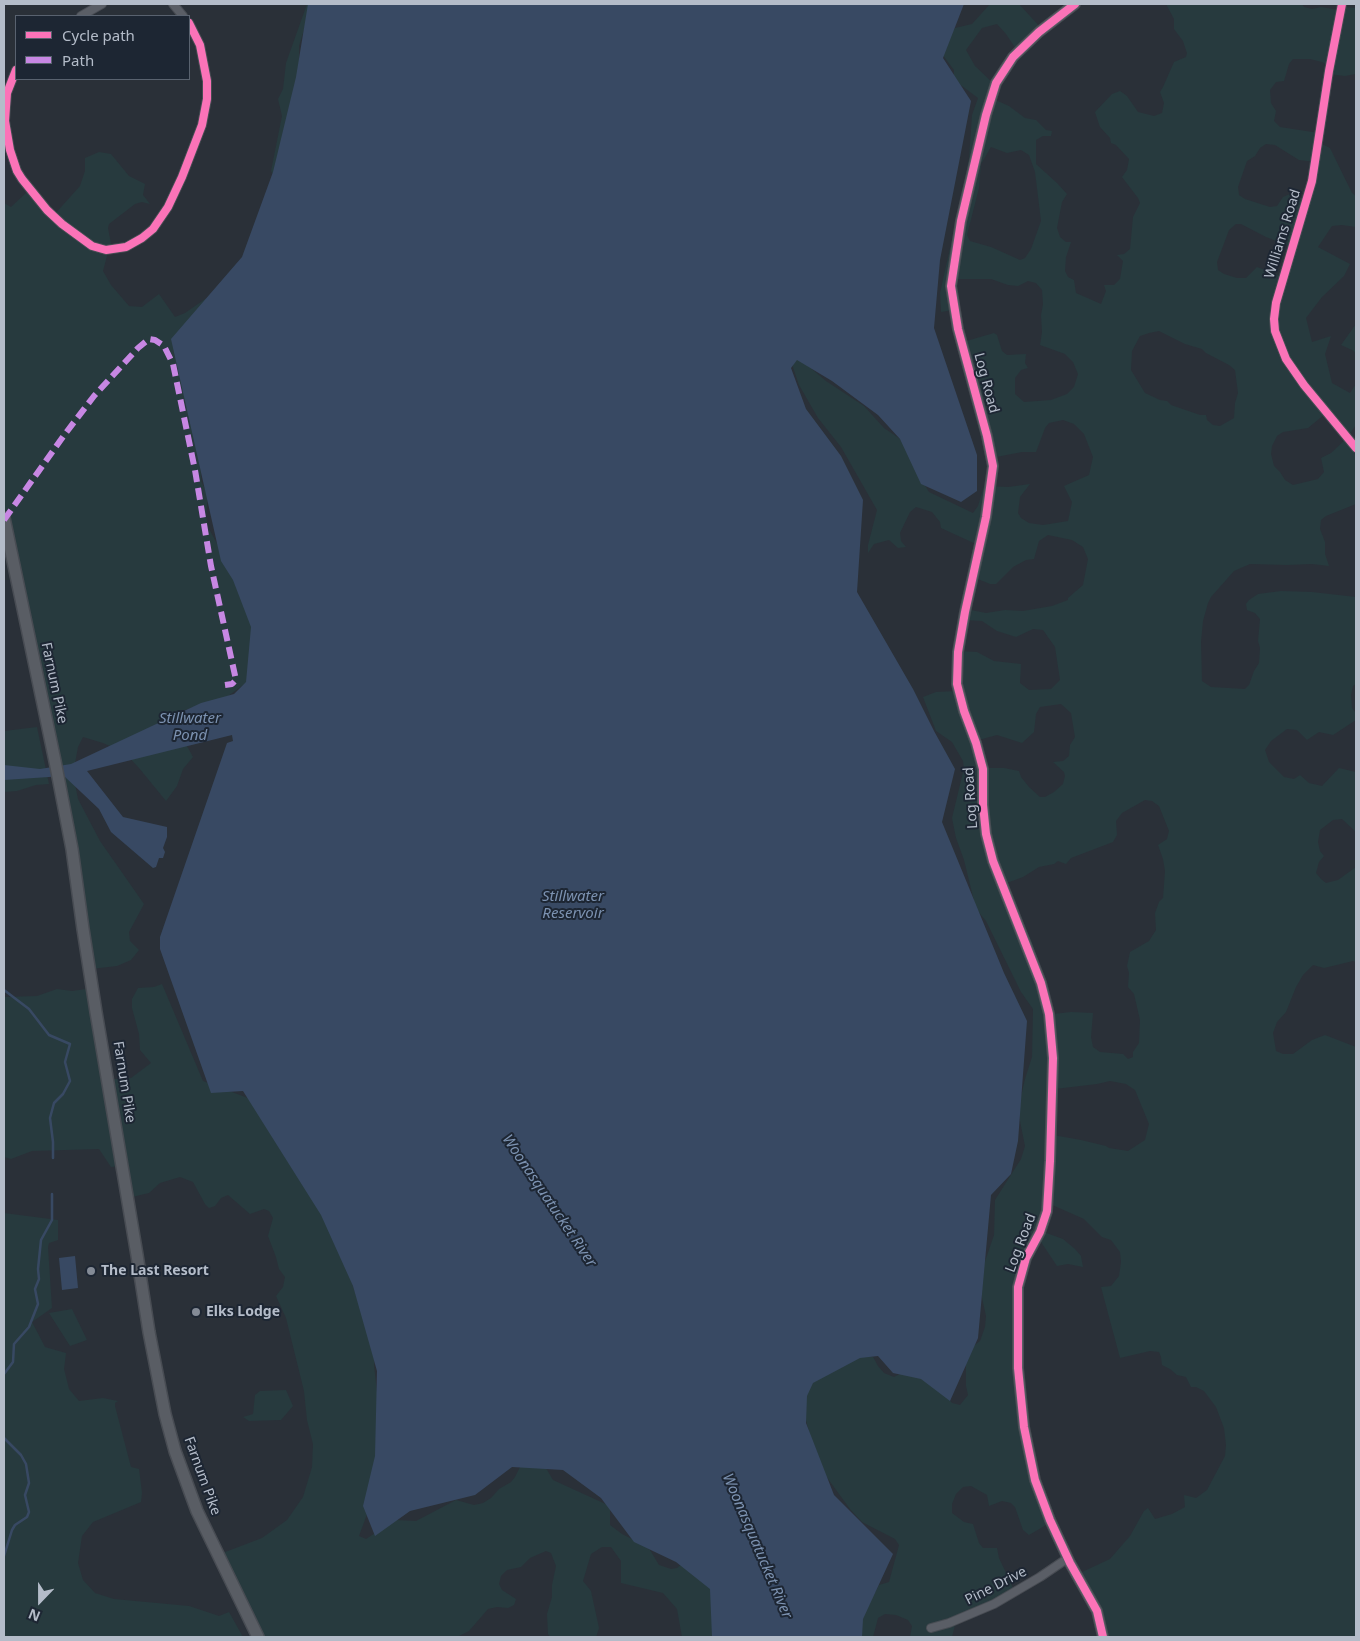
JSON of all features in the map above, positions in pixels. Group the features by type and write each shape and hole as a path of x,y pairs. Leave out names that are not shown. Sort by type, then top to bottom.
{"main road":[{"name":"Farnum Pike","path":"4,518 59,778 72,849 83,929 138,1255 149,1332 165,1414 175,1452 197,1511 258,1637"}],"street":[{"path":"83,15 102,4"},
{"path":"173,4 182,15"},
{"name":"Log Road","path":"1075,4 1013,57 996,83 986,115 961,221 951,286 958,329 987,436 993,466 986,517 958,652 957,684 983,769 983,806 986,834 993,861 1041,983 1049,1014 1053,1058 1047,1211 1040,1232 1026,1258 1018,1287 1018,1368 1024,1427 1035,1480 1050,1520 1097,1611 1103,1637"},
{"name":"Williams Road","path":"1342,4 1329,71 1312,181 1276,302 1274,319 1275,331 1286,359 1356,448"},
{"path":"15,73 7,93 5,121 10,150 17,172 22,180 47,210 73,233 92,246 106,250 126,247 153,229 168,207 202,125 207,99 207,82 200,45 190,26"},
{"name":"Pine Drive","path":"932,1628 994,1604 1068,1558"}],"green space":[{"path":"307,4 312,4 299,46 299,64 304,82 275,178 271,171 282,116 278,99 283,89 286,63"},
{"path":"990,4 1019,4 1041,28 1018,52 997,24 982,28 966,50 975,66 995,85 991,98 1009,106 1025,118 1036,120 1046,130 1052,131 1051,136 1043,136 1036,140 1036,164 1067,194 1062,202 1057,228 1060,237 1066,242 1071,242 1066,257 1065,271 1068,277 1074,280 1076,293 1101,304 1106,291 1104,285 1114,285 1120,279 1123,261 1117,255 1124,254 1130,249 1133,217 1140,203 1122,177 1127,170 1129,159 1116,145 1111,143 1110,138 1100,127 1095,112 1112,94 1120,91 1127,96 1138,112 1154,116 1162,113 1164,103 1160,92 1174,62 1186,57 1187,53 1183,41 1174,29 1174,19 1166,4 1302,4 1304,7 1312,9 1321,7 1339,10 1343,7 1356,8 1356,74 1345,76 1329,74 1329,66 1322,62 1310,59 1293,59 1289,64 1284,81 1276,82 1270,90 1271,103 1276,111 1274,121 1280,127 1319,133 1320,143 1330,148 1352,193 1356,196 1356,227 1332,226 1318,247 1350,264 1344,276 1322,297 1306,318 1312,342 1331,336 1325,354 1332,383 1350,393 1356,384 1356,425 1348,436 1325,414 1308,428 1283,432 1277,436 1272,446 1271,454 1274,466 1285,480 1293,485 1318,479 1324,472 1321,458 1331,453 1346,439 1356,447 1356,504 1326,516 1321,520 1320,529 1325,542 1325,554 1329,566 1312,564 1250,564 1234,571 1208,603 1203,621 1201,642 1202,681 1211,687 1245,689 1249,685 1259,663 1260,648 1258,641 1260,619 1255,613 1247,610 1246,604 1249,600 1258,594 1281,591 1356,597 1356,684 1353,686 1351,695 1352,708 1356,713 1356,720 1333,735 1319,732 1307,740 1297,730 1287,729 1271,741 1265,750 1269,762 1284,777 1294,779 1300,775 1309,783 1322,786 1339,768 1356,772 1356,832 1342,819 1333,820 1320,830 1318,842 1320,851 1324,856 1319,862 1316,873 1326,883 1338,880 1356,867 1356,962 1353,961 1324,968 1313,965 1303,975 1286,1012 1277,1022 1273,1033 1276,1051 1283,1054 1293,1054 1312,1040 1325,1035 1356,1047 1356,1637 1102,1637 1080,1573 1110,1559 1130,1536 1144,1511 1148,1508 1155,1519 1172,1514 1185,1507 1184,1495 1196,1498 1207,1490 1225,1456 1224,1428 1216,1407 1204,1391 1191,1387 1186,1377 1177,1375 1162,1365 1159,1352 1150,1351 1120,1358 1101,1287 1111,1286 1119,1276 1120,1252 1111,1240 1102,1237 1084,1219 1050,1204 1041,1231 1063,1239 1075,1249 1081,1256 1083,1267 1068,1264 1057,1266 1039,1239 1019,1288 1025,1424 1038,1483 1053,1521 1029,1535 1023,1530 1015,1507 1011,1503 1002,1501 989,1506 987,1495 971,1486 963,1487 956,1494 952,1504 952,1513 964,1522 973,1524 979,1543 983,1548 997,1548 999,1558 1015,1592 956,1621 952,1637 910,1637 912,1626 908,1620 896,1615 885,1614 878,1618 873,1637 851,1637 879,1585 889,1582 899,1545 895,1539 862,1522 850,1509 815,1461 798,1392 858,1354 873,1357 884,1373 894,1377 902,1373 933,1380 952,1403 960,1405 968,1395 966,1360 971,1348 980,1341 985,1327 986,1316 980,1289 980,1276 994,1235 995,1200 1021,1159 1025,1146 1020,1121 1020,1101 1032,1057 1033,1009 1021,992 986,921 976,909 964,860 956,838 952,818 964,768 963,761 952,742 936,731 923,697 936,692 957,691 959,651 977,652 994,661 1021,664 1020,683 1029,690 1051,689 1060,680 1055,647 1043,630 1033,629 1016,637 997,631 982,621 964,620 966,609 986,613 1005,610 1023,611 1052,606 1068,600 1083,585 1088,559 1083,547 1072,540 1048,535 1039,541 1034,559 1026,560 1013,567 996,584 990,584 973,577 978,545 941,528 940,522 932,512 916,507 910,512 900,533 901,541 906,547 898,548 889,540 874,544 868,553 868,545 877,510 841,447 818,418 799,385 790,358 794,354 826,381 864,406 884,428 903,441 918,474 929,492 973,513 978,506 984,486 1008,487 1030,484 1020,497 1018,513 1021,518 1029,523 1043,525 1068,521 1072,502 1064,486 1089,475 1093,457 1084,434 1074,424 1063,420 1049,423 1045,428 1036,452 1022,452 991,458 963,342 994,333 997,335 1002,351 1007,355 1026,354 1025,363 1028,368 1021,370 1015,378 1015,394 1024,402 1051,400 1067,394 1074,387 1078,374 1073,362 1065,354 1040,345 1042,332 1042,290 1036,283 1028,281 1018,286 1008,285 991,279 953,279 953,310 941,312 940,293 969,158 972,115 978,98 954,80 954,70 939,50 955,28 972,24","holes":["1266,144 1275,145 1299,160 1315,162 1309,201 1290,194 1283,197 1277,206 1270,207 1245,199 1239,195 1238,187 1247,161 1255,156 1260,148","991,147 1007,153 1021,150 1029,155 1035,172 1041,221 1031,249 1025,258 1020,260 991,247 970,241 967,235 979,188 981,164","1236,224 1241,224 1266,237 1292,247 1283,277 1257,267 1246,278 1237,278 1218,270 1217,262 1229,230","1159,331 1185,344 1202,349 1235,370 1238,393 1234,418 1220,426 1213,425 1207,420 1206,415 1200,415 1171,405 1167,401 1145,393 1131,370 1132,351 1140,336","1061,704 1071,713 1075,737 1070,745 1069,756 1063,761 1053,762 1064,772 1063,784 1045,797 1040,797 1029,787 1019,771 1004,768 983,768 975,741 997,735 1022,743 1034,732 1036,714 1040,707","1145,800 1152,801 1159,806 1169,831 1167,839 1158,845 1165,871 1163,898 1159,902 1155,913 1156,930 1149,941 1130,952 1127,966 1129,973 1128,987 1134,994 1140,1020 1139,1043 1133,1052 1133,1057 1128,1059 1123,1054 1100,1052 1093,1047 1091,1037 1093,1013 1071,1012 1053,1014 1046,983 1032,942 1004,884 1023,877 1039,867 1054,864 1058,861 1066,864 1071,858 1113,842 1117,835 1116,821 1122,813","1110,1081 1126,1084 1135,1090 1149,1124 1145,1140 1128,1151 1053,1135 1055,1089"]},
{"path":"99,152 111,154 129,176 145,184 143,195 150,204 142,202 135,204 109,224 112,249 108,252 103,271 111,285 129,306 142,307 159,294 175,317 185,313 208,297 200,446 201,481 208,495 206,517 209,529 226,560 259,584 253,673 246,683 228,696 173,714 177,728 193,757 183,769 177,786 166,801 124,752 83,737 78,747 73,774 78,799 100,841 144,904 129,932 130,941 139,950 131,960 117,966 91,969 71,845 4,543 4,203 11,207 28,191 53,216 80,186 85,171 85,158"},
{"path":"1356,324 1356,355 1354,351 1341,345"},
{"path":"37,727 49,784 4,792 4,731"},
{"path":"162,984 203,1081 253,1100 331,1221 376,1354 374,1365 385,1465 359,1536 366,1539 395,1520 416,1521 456,1500 474,1505 483,1503 491,1498 499,1489 511,1482 522,1463 543,1463 553,1480 610,1506 610,1525 650,1550 659,1565 671,1569 677,1568 685,1561 721,1597 714,1637 682,1637 677,1609 663,1593 621,1583 621,1561 611,1547 602,1547 591,1554 583,1581 591,1591 599,1628 596,1637 550,1637 548,1634 547,1614 552,1597 552,1585 556,1566 551,1553 546,1551 530,1558 521,1567 507,1570 501,1576 499,1584 502,1590 516,1599 514,1605 508,1608 497,1607 488,1609 469,1631 457,1637 260,1637 220,1554 262,1538 287,1520 303,1497 312,1467 313,1444 307,1420 304,1391 286,1318 276,1296 283,1287 285,1277 279,1269 268,1236 273,1218 269,1211 264,1209 250,1214 228,1195 221,1198 215,1206 209,1208 193,1182 180,1177 160,1183 149,1193 132,1197 113,1079 131,1078 151,1063 140,1050 132,999 138,988 154,987"},
{"path":"93,988 122,1166 111,1167 99,1149 32,1151 11,1159 4,1157 4,997 37,996 57,989 72,991"},
{"path":"4,1213 58,1220 58,1240 49,1243 48,1247 52,1308 32,1322 45,1347 66,1353 64,1369 69,1389 79,1401 103,1398 118,1401 115,1403 115,1406 131,1467 139,1469 142,1493 141,1502 93,1522 82,1536 78,1563 83,1580 95,1593 114,1599 189,1606 219,1616 229,1612 243,1637 4,1637"},
{"path":"72,1309 87,1340 70,1346 49,1313"},
{"path":"286,1390 293,1406 281,1420 249,1421 243,1417 253,1414 255,1395 260,1391"}],"water":[{"name":"Stillwater Reservoir","path":"308,4 964,4 943,58 971,101 940,260 934,328 977,455 977,491 961,502 921,484 900,439 878,415 832,381 797,360 791,368 806,409 841,456 863,500 857,592 913,689 955,769 942,822 1004,973 1027,1021 1018,1141 1011,1174 991,1195 978,1338 950,1401 921,1379 893,1373 878,1356 860,1358 813,1383 807,1396 806,1423 834,1495 893,1554 863,1619 862,1637 712,1637 710,1589 676,1562 634,1542 601,1498 563,1470 512,1467 475,1495 410,1511 375,1536 363,1506 375,1456 377,1371 353,1286 321,1215 243,1091 211,1093 160,949 160,937 227,743 233,741 232,735 87,771 123,817 167,827 163,858 159,858 156,867 153,868 111,832 99,809 64,776 4,780 4,765 40,769 71,764 201,703 234,694 246,682 251,627 233,580 221,561 171,339 242,257 273,172 296,77"},
{"path":"75,1256 78,1288 62,1290 59,1258"}],"waterway":[{"path":"4,990 29,1009 49,1035 70,1044 65,1062 70,1081 63,1094 54,1103 50,1118 53,1158"},
{"path":"4,1374 13,1362 14,1344 29,1327 38,1304 35,1289 39,1279 38,1269 41,1240 52,1220 52,1194"},
{"path":"4,1438 21,1455 26,1464 29,1483 25,1495 29,1512 27,1517 15,1525 12,1530 4,1556"}],"marked path":[{"path":"4,520 94,396 138,348 149,339 155,340 164,346 173,364 195,470 211,566 236,680 232,684 225,685"}],"cycle path":[{"path":"1075,4 1039,32 1013,57 996,83 986,115 961,221 951,286 958,329 987,436 993,466 986,517 958,652 957,684 983,769 983,805 986,834 993,861 1041,983 1049,1014 1053,1058 1047,1211 1040,1232 1026,1258 1018,1287 1018,1368 1024,1427 1035,1480 1050,1520 1070,1563 1097,1611 1103,1637"},
{"path":"1342,4 1329,71 1312,181 1276,303 1274,319 1275,331 1286,359 1304,385 1356,448"},
{"path":"15,73 7,93 5,121 10,150 17,171 22,179 47,210 62,224 92,246 106,250 126,247 153,229 168,207 202,125 207,99 207,81 200,45 190,25"}],"place":[{"name":"The Last Resort","path":"91,1271"},
{"name":"Elks Lodge","path":"196,1312"}],"water label":[{"name":"Stillwater Pond","path":"190,728"},
{"name":"Woonasquatucket River","path":"549,1201"},
{"name":"Woonasquatucket River","path":"757,1546"}]}
